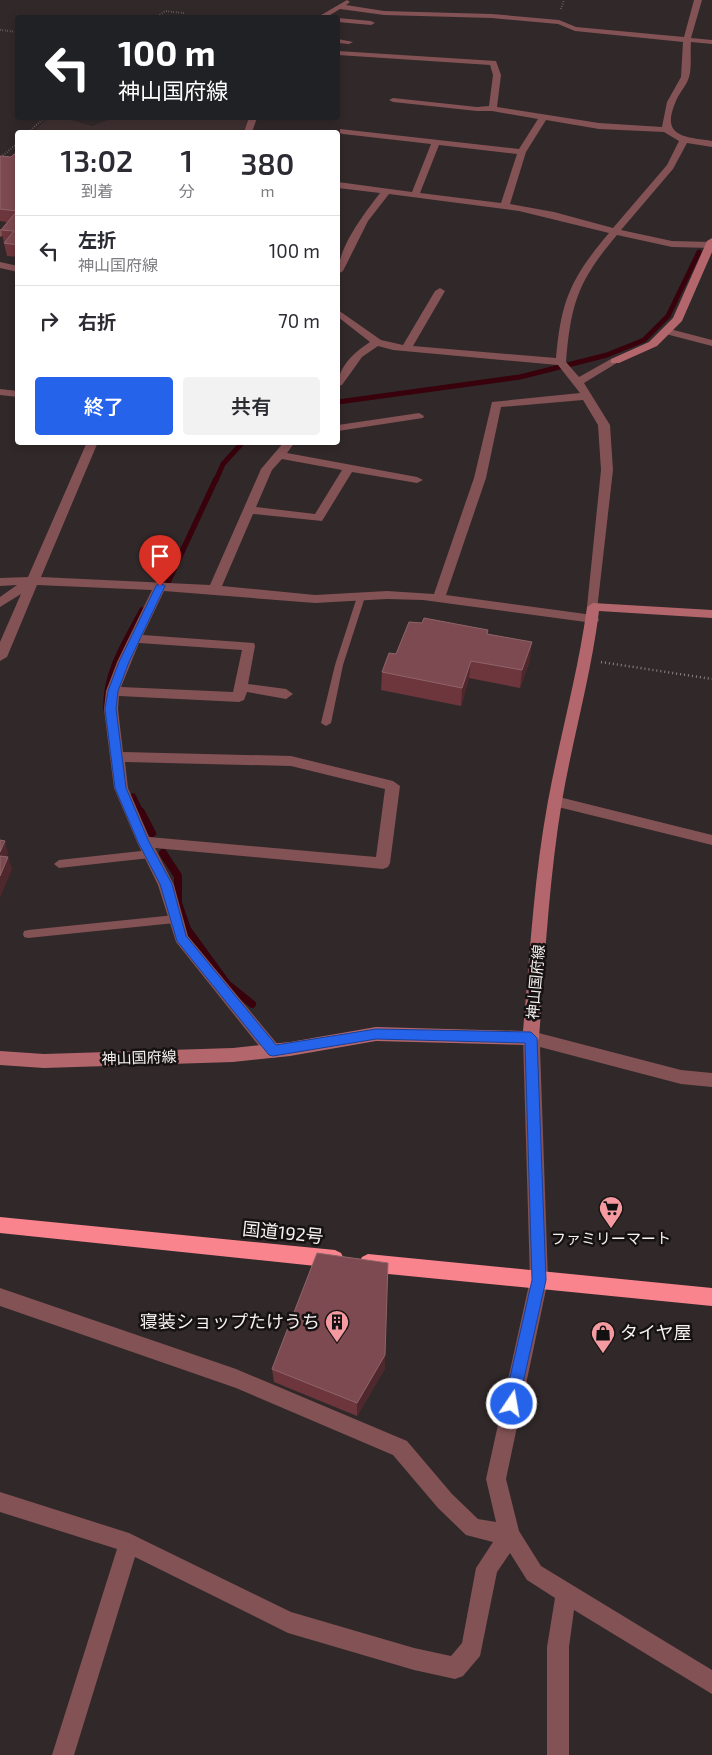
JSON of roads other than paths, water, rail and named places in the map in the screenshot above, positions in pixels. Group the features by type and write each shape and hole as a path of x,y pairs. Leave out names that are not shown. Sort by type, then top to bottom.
{"highway":[{"name":"国道192号","path":"0,1225 712,1298"}],"main road":[{"path":"615,361 653,344 678,319 711,244"},
{"path":"593,613 712,614"},
{"name":"神山国府線","path":"0,1058 54,1060 233,1055 273,1051 376,1034 531,1038 542,902 555,801 586,660 593,613"}],"street":[{"path":"324,15 349,0"},
{"path":"698,0 687,40 685,78 667,113 668,130 669,133 684,140 712,144"},
{"path":"338,6 384,13 492,16 559,22 574,29 712,42"},
{"path":"340,20 371,23"},
{"path":"340,41 349,42"},
{"path":"340,53 493,63 497,75 493,108"},
{"path":"393,100 477,109 493,108 500,111 599,126 668,130"},
{"path":"506,206 522,152 544,117"},
{"path":"343,130 522,152"},
{"path":"0,582 31,581 216,589 315,599 387,595 439,598 593,613 607,470 604,424 578,382 563,364 563,338 570,298 607,238 640,204 671,166 684,140"},
{"path":"415,195 436,141"},
{"path":"340,185 506,206 554,215 672,244 711,244"},
{"path":"340,267 364,220 386,192"},
{"path":"0,266 15,268"},
{"path":"406,348 440,291"},
{"path":"340,314 377,342 406,348 563,364"},
{"path":"666,331 712,343"},
{"path":"340,380 358,355 377,342"},
{"path":"578,382 615,361"},
{"path":"0,392 15,394"},
{"path":"439,598 473,503 493,428 496,404 587,396"},
{"path":"340,428 419,416"},
{"path":"0,657 91,445"},
{"path":"216,589 267,469 288,445"},
{"path":"280,455 417,480"},
{"path":"249,510 318,518 349,468"},
{"path":"0,603 31,581"},
{"path":"160,586 124,662 113,691 111,709 121,788 147,848 166,884 181,938 273,1051"},
{"path":"113,691 240,697 249,646 137,638"},
{"path":"241,687 286,694"},
{"path":"117,757 291,761 393,786 383,863 147,848"},
{"path":"555,801 712,840"},
{"path":"712,1080 680,1077 531,1038 539,1280 496,1479 510,1536 534,1573 712,1683"},
{"path":"0,1297 236,1379 400,1448 445,1500 473,1528 510,1536"},
{"path":"0,1502 129,1543 288,1622 414,1659 455,1668 472,1648 487,1568 510,1536"},
{"path":"63,1755 129,1543"},
{"path":"558,1755 558,1647 566,1594"}],"lane":[{"path":"326,723 339,665 361,597"},
{"path":"59,864 147,848"},
{"path":"28,934 176,919"}],"waterway":[{"path":"340,402 520,377 607,355 644,340 668,316 699,252"},
{"path":"216,480 223,464 240,445"},
{"path":"168,582 216,479"},
{"path":"106,709 112,670 142,610"},
{"path":"133,796 141,812"},
{"path":"141,812 152,833"},
{"path":"163,853 178,876 178,903 187,929 227,984 252,1004"}],"place":[{"name":"ファミリーマート","path":"611,1229"},
{"name":"寝装ショップたけうち","path":"337,1343"},
{"name":"タイヤ屋","path":"603,1354"}]}
